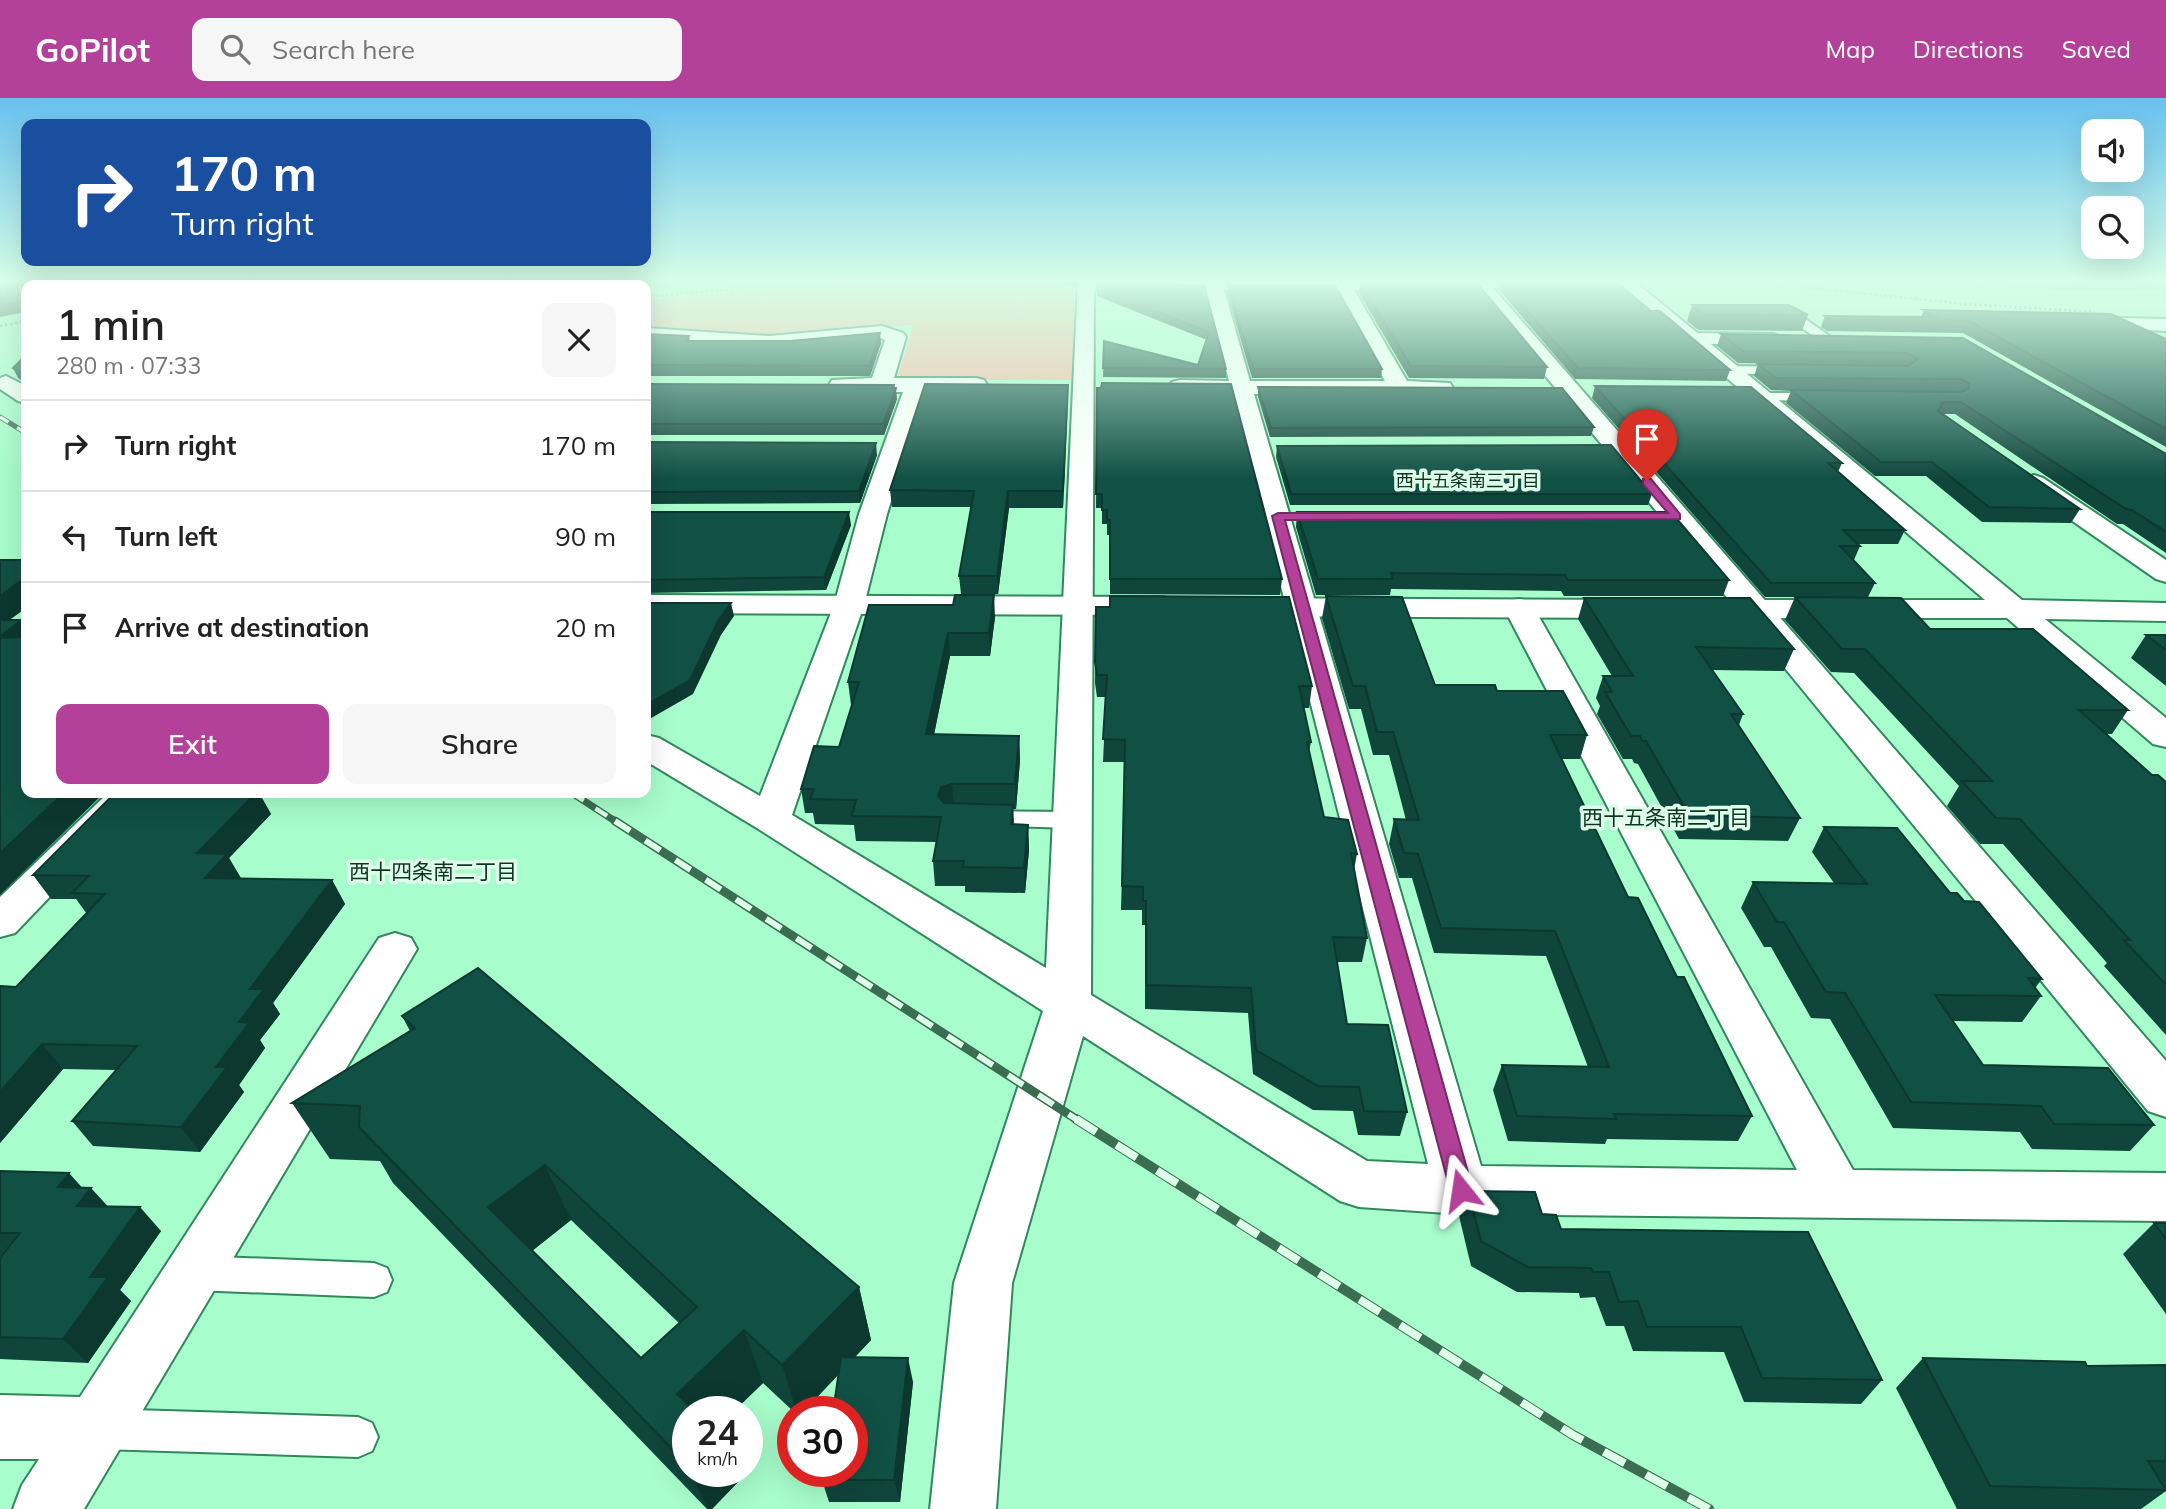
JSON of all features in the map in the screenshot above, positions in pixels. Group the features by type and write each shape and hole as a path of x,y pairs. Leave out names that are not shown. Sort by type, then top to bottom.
{"street":[{"path":"881,385 893,347"},
{"path":"963,1509 983,1283 1069,1006 1076,606 1096,386 1092,347"},
{"path":"1230,347 1241,387 1273,447 1292,516 1302,608 1461,1190"},
{"path":"1377,347 1400,388"},
{"path":"1532,347 1568,389 1603,446 1663,516 1755,609 2166,1096"},
{"path":"1699,347 1725,380 1755,393 2166,736"},
{"path":"21,379 6,383 21,393"},
{"path":"812,385 999,386"},
{"path":"771,819 849,605 859,514 896,444 916,385"},
{"path":"1055,386 1096,386"},
{"path":"1162,387 1470,388"},
{"path":"868,444 896,444"},
{"path":"2012,467 2166,573"},
{"path":"651,604 2013,609 2166,612"},
{"path":"1519,608 1837,1192"},
{"path":"651,749 771,819 1359,1184 1461,1190 2166,1197"},
{"path":"0,922 125,798"},
{"path":"46,1509 394,949"},
{"path":"0,1427 96,1429"}],"lane":[{"path":"1725,380 1809,371"},
{"path":"1755,393 1830,397"},
{"path":"956,819 1072,820"},
{"path":"193,1273 374,1280"},
{"path":"96,1429 358,1437"}],"shaded area":[{"path":"907,347 1073,347 1073,380 909,380 898,376"}],"building":[{"path":"651,347 875,347 869,366 651,365"},
{"path":"1104,347 1127,347 1198,365 1204,347 1220,347 1226,369 1103,368"},
{"path":"1246,347 1370,347 1382,369 1253,369"},
{"path":"1399,347 1530,347 1547,367 1411,366"},
{"path":"1559,347 1703,347 1730,370 1578,368"},
{"path":"1738,347 1978,347 2166,454 2166,532 1961,402 1943,402 1938,411 2080,509 1989,507 1932,462 1881,462 1791,390 1961,392 1969,388 1969,383 1961,379 1776,378 1758,364 1908,366 1918,359 1908,353 1743,351"},
{"path":"2016,347 2166,347 2166,429"},
{"path":"21,360 21,373 13,368"},
{"path":"1102,383 1231,384 1282,579 1110,579 1110,520 1107,520 1107,510 1102,510 1102,494 1096,494 1097,388 1101,388"},
{"path":"651,384 894,385 893,388 896,388 883,424 651,424"},
{"path":"925,384 1068,385 1063,491 1008,491 997,576 959,576 974,491 890,490"},
{"path":"1595,386 1751,387 1842,463 1828,463 1905,530 1843,530 1860,546 1840,546 1875,583 1771,583"},
{"path":"1258,387 1562,388 1594,427 1271,428"},
{"path":"651,442 876,443 859,491 651,492"},
{"path":"1611,445 1652,494 1291,494 1277,446"},
{"path":"651,512 849,512 824,577 651,580"},
{"path":"1297,512 1671,512 1729,580 1568,580 1565,575 1391,573 1393,579 1318,579"},
{"path":"0,560 21,560 21,581 0,596"},
{"path":"955,595 994,595 989,633 948,633 926,734 1019,736 1015,784 952,784 941,787 938,796 944,803 1013,805 1011,824 1028,825 1024,868 963,867 964,861 933,861 941,817 852,816 856,800 810,799 814,789 801,789 814,746 839,747 859,682 848,682 869,605 953,605"},
{"path":"1110,596 1289,597 1312,686 1299,686 1311,742 1307,742 1324,817 1348,820 1357,854 1351,853 1367,938 1333,937 1347,1024 1388,1025 1407,1112 1364,1111 1359,1087 1318,1086 1256,1050 1251,988 1146,985 1146,901 1143,901 1143,887 1122,886 1125,740 1103,739 1107,675 1097,675 1095,662 1096,607 1110,607"},
{"path":"1326,596 1402,597 1435,685 1495,685 1497,691 1563,691 1587,735 1550,735 1628,897 1638,898 1677,977 1684,977 1752,1116 1614,1114 1616,1119 1517,1116 1502,1065 1609,1067 1555,931 1441,928 1418,854 1404,853 1394,819 1419,820 1393,732 1377,732 1365,686 1353,686"},
{"path":"1795,597 1901,598 1930,629 2033,629 2128,710 2079,710 2152,775 2158,775 2166,782 2166,985 2124,940 2130,940 2020,819 1996,818 1962,781 1992,781 1865,649 1842,649"},
{"path":"1584,598 1750,598 1794,649 1696,647 1743,714 1731,714 1800,818 1689,815 1646,741 1642,741 1640,736 1631,736 1605,692 1612,692 1603,676 1633,676"},
{"path":"651,603 731,603 718,621 690,680 651,702"},
{"path":"0,620 21,620 21,621 0,636"},
{"path":"2146,635 2166,635 2166,650"},
{"path":"21,637 21,798 59,798 0,853 0,638"},
{"path":"110,798 251,798 197,853 227,854 205,878 332,880 250,989 264,989 239,1022 249,1023 216,1067 227,1067 181,1127 72,1121 137,1046 42,1044 0,1092 0,986 16,987 105,894 72,893 89,876 33,875"},
{"path":"1824,827 1897,828 1950,893 1957,893 1964,901 1979,902 2042,979 2028,978 2041,996 1935,995 1983,1065 2108,1068 2154,1125 2054,1124 2041,1106 1911,1102 1845,993 1826,992 1784,922 1777,922 1753,882 1867,884"},
{"path":"478,968 859,1287 782,1365 744,1330 677,1394 679,1396 672,1396 672,1449 359,1127 360,1106 292,1103 415,1028 402,1016","holes":["545,1165 697,1307 641,1358 488,1207"]},
{"path":"0,1171 69,1173 58,1187 91,1188 77,1206 140,1207 90,1277 108,1277 63,1339 0,1337 0,1258 20,1233 0,1233"},
{"path":"1468,1191 1535,1192 1542,1214 1556,1215 1561,1229 1808,1232 1882,1380 1762,1378 1741,1327 1647,1327 1638,1301 1619,1302 1609,1272 1593,1272 1591,1268 1528,1267 1481,1241"},
{"path":"2154,1223 2166,1223 2166,1239"},
{"path":"841,1357 908,1358 894,1480 868,1480 868,1396 835,1396"},
{"path":"1923,1358 2085,1362 2087,1366 2166,1365 2166,1461 2148,1461 2166,1490 1990,1486"}],"railway":[{"path":"0,417 21,430"},
{"path":"580,798 618,823"},
{"path":"615,821 1079,1121"},
{"path":"1076,1119 1573,1435 1709,1509"}],"district":[{"name":"西十五条南三丁目","path":"1468,480"},
{"name":"西十五条南二丁目","path":"1666,817"},
{"name":"西十四条南二丁目","path":"433,871"}],"route":[{"path":"1461,1190 1278,516 1676,516 1647,481"}]}
